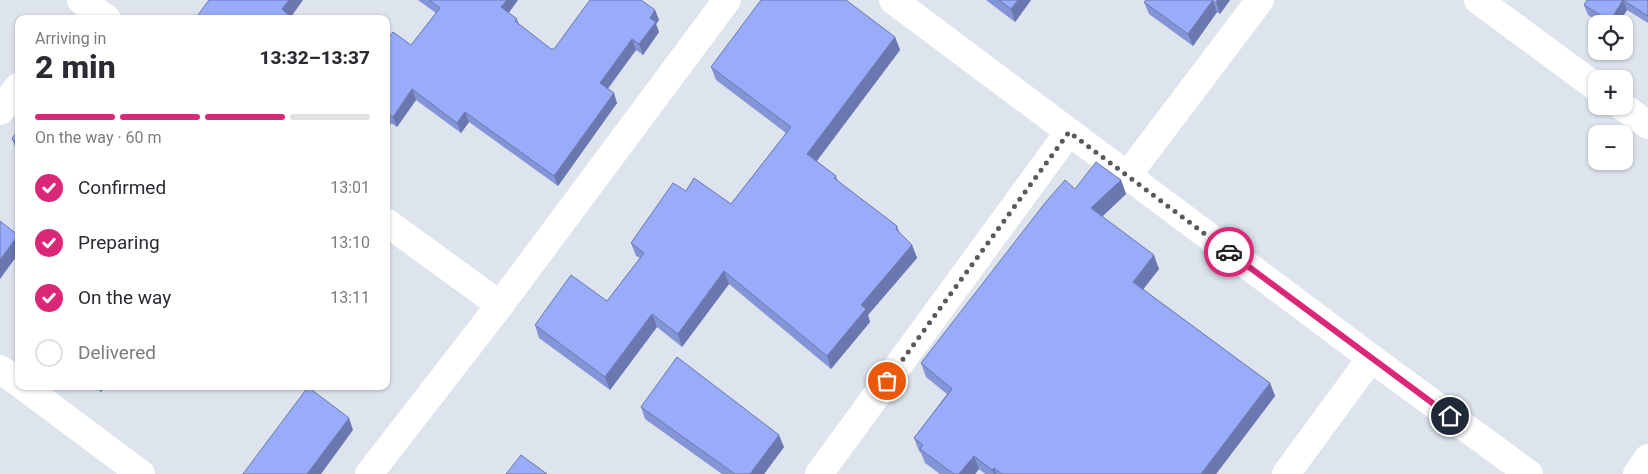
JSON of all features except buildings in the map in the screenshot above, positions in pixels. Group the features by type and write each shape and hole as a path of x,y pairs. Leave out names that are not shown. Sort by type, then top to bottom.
{"street":[{"path":"893,0 1529,474"},
{"path":"1127,176 1260,0"},
{"path":"1478,0 1588,81"},
{"path":"368,474 500,305 718,3"},
{"path":"77,7 97,15"},
{"path":"0,111 15,91"},
{"path":"1633,114 1648,125"},
{"path":"819,474 1069,132"},
{"path":"390,225 500,305"},
{"path":"1286,474 1371,358"},
{"path":"0,369 15,380"},
{"path":"28,390 141,474"},
{"path":"1637,474 1648,458"}],"way so far":[{"path":"887,381 1069,132 1229,252"}],"route":[{"path":"1229,252 1450,416"}]}
